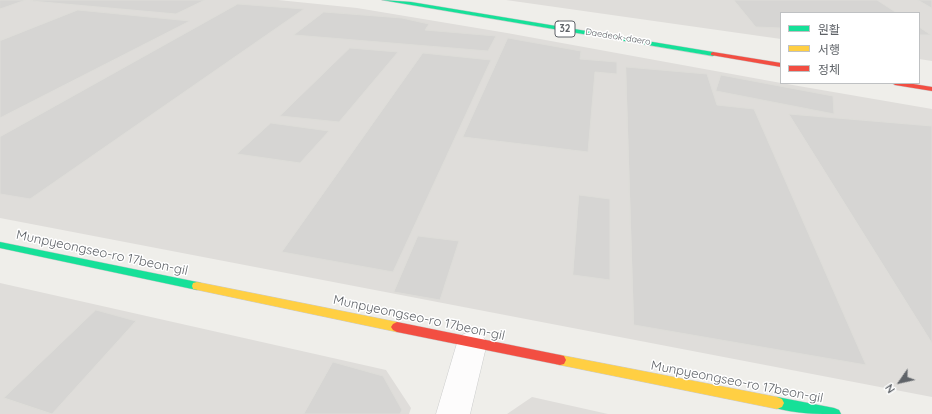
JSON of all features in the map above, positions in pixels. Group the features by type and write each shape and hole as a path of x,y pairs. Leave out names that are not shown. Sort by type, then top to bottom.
{"main road":[{"name":"Daedeok-daero","path":"384,0 411,3 780,65"},
{"path":"901,84 932,89"},
{"name":"Munpyeongseo-ro 17beon-gil","path":"0,245 472,342 834,414"}],"street":[{"path":"453,414 472,342"}],"shaded area":[{"path":"0,0 278,0 357,8 507,33 780,84 932,109 932,397 0,218"},
{"path":"506,0 932,0 932,61 920,59 920,12 780,12 780,39"},
{"path":"0,283 386,370 411,408 409,414 0,414"},
{"path":"532,397 608,414 507,414"}],"building":[{"path":"0,0 26,0 0,9"},
{"path":"205,0 176,14 31,1"},
{"path":"734,0 877,0 895,12 780,12 780,28 756,27"},
{"path":"918,0 932,0 932,8"},
{"path":"238,4 304,9 30,199 0,194 0,137"},
{"path":"78,10 190,21 0,118 0,41"},
{"path":"324,12 402,18 429,24 425,30 496,36 488,51 294,35"},
{"path":"920,28 931,35 920,35"},
{"path":"508,38 581,51 580,59 617,62 617,74 595,72 588,152 463,137"},
{"path":"350,48 398,52 339,122 280,116"},
{"path":"423,53 491,60 393,272 282,252"},
{"path":"626,67 707,74 717,105 754,109 866,365 634,325"},
{"path":"721,75 833,96 834,114 716,91"},
{"path":"789,114 932,126 932,343"},
{"path":"271,123 329,131 300,163 237,154"},
{"path":"579,195 610,199 610,280 573,275"},
{"path":"418,236 459,241 440,300 394,292"},
{"path":"96,310 136,321 52,414 4,398"},
{"path":"333,362 383,376 402,410 400,414 304,414"}],"traffic: fast":[{"path":"384,0 411,3 713,54"},
{"path":"0,245 197,286"},
{"path":"777,403 834,414"}],"traffic: slow":[{"path":"197,286 397,327"},
{"path":"560,360 777,403"}],"traffic: jam":[{"path":"713,54 780,65"},
{"path":"901,84 932,89"},
{"path":"397,327 560,360"}]}
